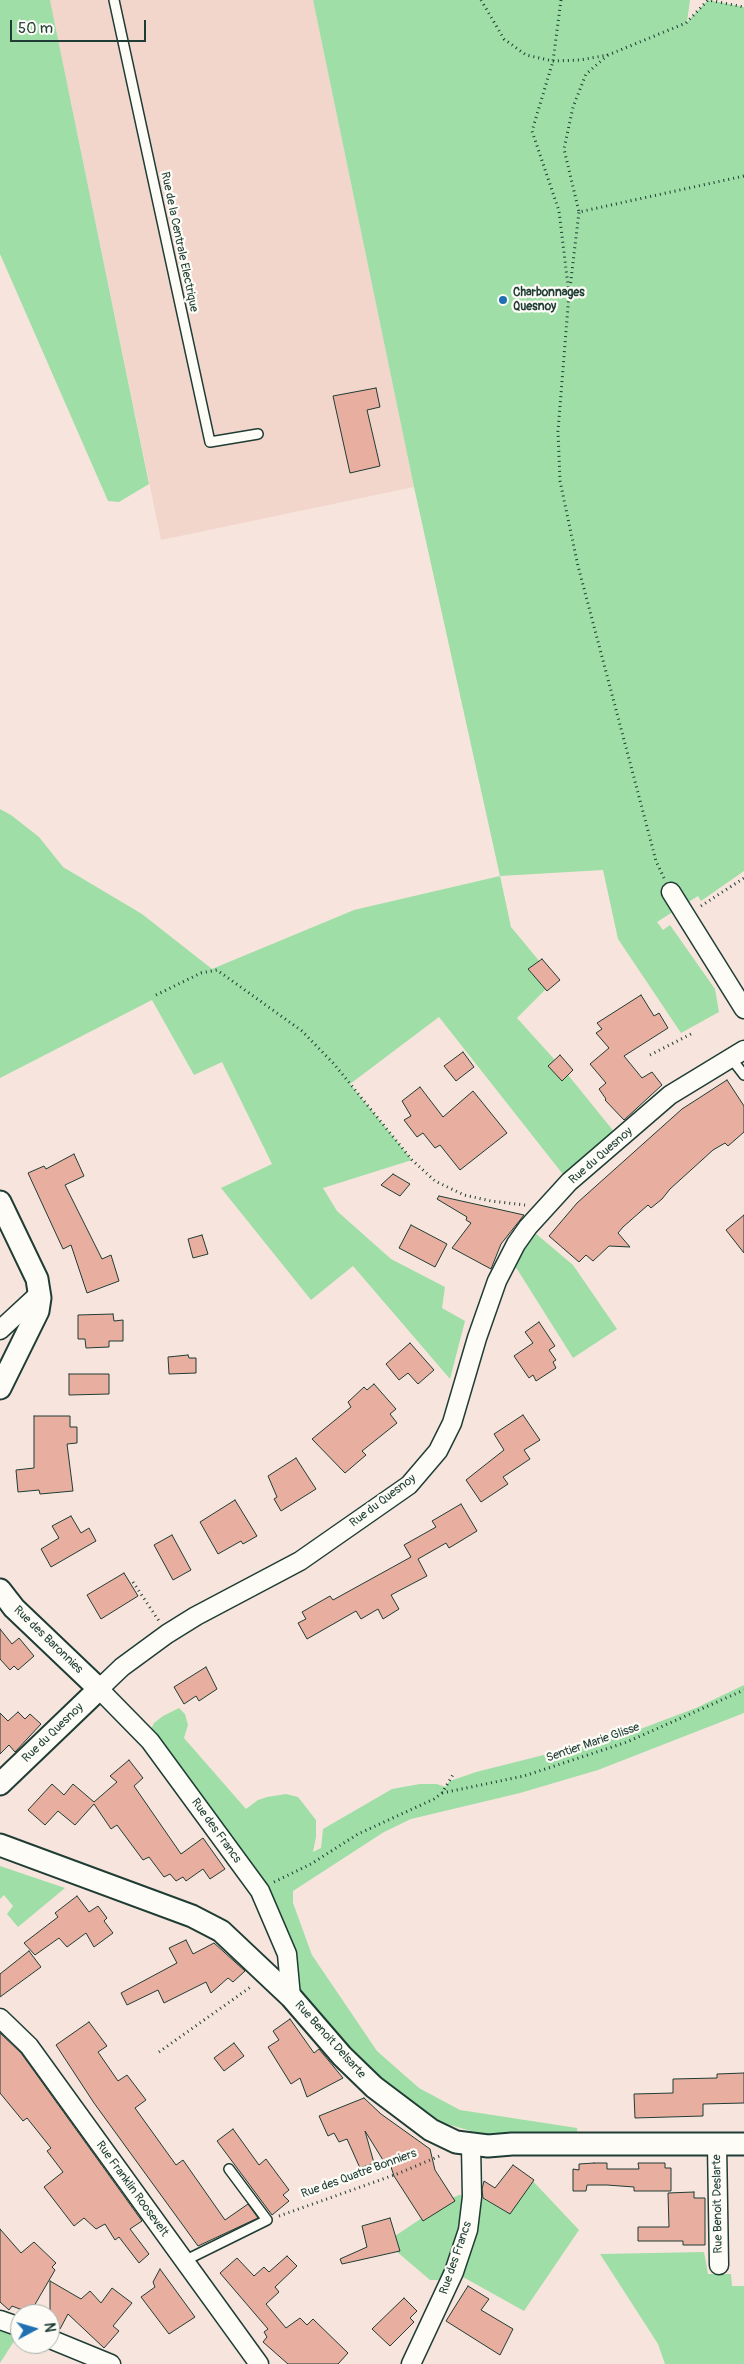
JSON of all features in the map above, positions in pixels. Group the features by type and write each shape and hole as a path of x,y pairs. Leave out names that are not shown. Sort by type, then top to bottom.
{"street":[{"path":"671,892 744,1009"},
{"name":"Rue du Quesnoy","path":"0,1784 122,1667 168,1634 300,1561 409,1485 424,1470 438,1451 452,1423 477,1338 497,1281 516,1244 545,1207 569,1182 670,1096 737,1054"},
{"path":"0,1202 37,1279 40,1293 38,1310 0,1388"},
{"path":"0,1330 40,1293"},
{"name":"Rue des Baronnies","path":"0,1590 20,1614 99,1689"},
{"name":"Rue des Francs","path":"99,1689 150,1741 260,1891 286,1954 291,1997"},
{"name":"Rue Benoit Delsarte","path":"0,1845 200,1920 221,1931 291,1997 342,2056 374,2088 431,2130 461,2142 744,2144"},
{"name":"Rue Franklin Roosevelt","path":"0,2018 29,2046 259,2364"},
{"name":"Rue des Francs","path":"411,2364 448,2286 468,2230 472,2197 461,2142"},
{"name":"Rue Benoit Deslarte","path":"717,2144 719,2265"},
{"path":"60,2343 111,2364"}],"lane":[{"name":"Rue de la Centrale Electrique","path":"114,0 210,442 258,434"},
{"path":"737,1054 744,1075"},
{"path":"184,2261 267,2220 229,2169"}],"path":[{"path":"481,0 504,39 526,55 553,61 580,60 608,55 686,23 708,0 744,7"},
{"path":"561,0 553,61 532,131 559,211 569,294"},
{"path":"608,55 586,74 573,108 564,149 579,212 569,294 558,431 560,481 578,566 656,861 671,892"},
{"path":"579,212 744,176"},
{"path":"692,928 693,919 699,908 744,878"},
{"path":"156,995 200,973 217,970 302,1031 334,1064 400,1147 435,1181 464,1195 491,1201 545,1207"},
{"path":"650,1055 691,1034"},
{"path":"133,1582 168,1634"},
{"name":"Sentier Marie Glisse","path":"260,1891 281,1877 311,1864 358,1834 442,1793 524,1776 627,1742 744,1690"},
{"path":"442,1793 454,1773"},
{"path":"159,2052 255,1983"},
{"name":"Rue des Quatre Bonniers","path":"267,2220 441,2157 461,2142"}],"shaded area":[{"path":"50,0 313,0 414,487 161,540"}],"green space":[{"path":"0,0 50,0 149,484 119,502 108,501 0,254"},
{"path":"313,0 690,0 687,22 708,0 744,7 744,871 701,901 698,896 657,922 663,930 670,925 715,989 719,1012 681,1033 618,939 603,870 500,876 414,487"},
{"path":"0,809 11,815 39,837 63,867 142,914 212,969 354,910 500,876 511,927 555,980 517,1018 564,1070 620,1139 569,1182 439,1017 350,1084 412,1160 323,1188 337,1211 391,1259 445,1287 442,1308 465,1321 450,1379 353,1266 311,1300 221,1188 272,1164 222,1062 194,1075 152,1000 0,1078"},
{"path":"528,1227 573,1265 617,1329 573,1358 517,1269 507,1262"},
{"path":"744,1685 744,1713 598,1770 520,1793 411,1819 384,1832 293,1891 293,1903 312,1955 377,2051 419,2088 460,2110 577,2128 578,2144 478,2133 436,2121 431,2130 291,1997 288,1939 150,1731 154,1723 179,1708 185,1714 188,1725 184,1738 246,1809 258,1800 267,1797 286,1794 298,1797 316,1820 316,1837 313,1852 321,1848 323,1829 392,1789 420,1784 437,1784 445,1787 450,1781 476,1772 627,1734 696,1708"},
{"path":"0,1866 65,1888 18,1927 7,1914 13,1906 4,1895 0,1899"},
{"path":"530,2178 579,2230 524,2311 454,2272 438,2280 430,2280 396,2251 392,2238 452,2198 459,2195 477,2195 506,2212"},
{"path":"704,2252 708,2274 731,2274 732,2286 744,2286 744,2364 665,2364 658,2344 600,2254"},
{"path":"0,2320 10,2326 10,2348 0,2363"}],"building":[{"path":"376,388 380,407 367,410 380,466 350,473 333,396"},
{"path":"542,959 560,980 547,991 528,969"},
{"path":"641,995 654,1016 659,1013 668,1028 624,1056 642,1078 652,1072 662,1085 624,1120 605,1100 599,1089 606,1083 590,1064 609,1048 596,1033 602,1029 597,1023"},
{"path":"463,1052 474,1067 456,1081 444,1066"},
{"path":"560,1055 573,1070 562,1081 548,1066"},
{"path":"727,1080 744,1106 744,1132 728,1146 725,1143 713,1150 670,1189 662,1199 651,1208 648,1205 623,1227 618,1233 630,1247 609,1246 593,1261 586,1255 579,1262 549,1236 577,1203 682,1109"},
{"path":"420,1087 443,1117 473,1091 507,1133 460,1170 440,1145 435,1148 423,1133 417,1137 404,1120 411,1116 402,1101"},
{"path":"74,1154 84,1176 65,1185 102,1259 111,1255 119,1281 87,1293 71,1245 63,1249 28,1173 44,1166 46,1169"},
{"path":"393,1174 410,1184 400,1196 381,1185"},
{"path":"439,1196 524,1215 501,1244 491,1269 452,1248 471,1223 466,1220 467,1217 437,1199"},
{"path":"744,1215 744,1253 726,1230"},
{"path":"411,1225 447,1244 435,1267 399,1248"},
{"path":"202,1235 208,1254 193,1258 188,1239"},
{"path":"113,1314 114,1321 123,1320 123,1341 109,1341 109,1347 86,1348 85,1339 78,1339 78,1315"},
{"path":"539,1322 555,1346 549,1350 556,1360 553,1362 556,1368 536,1381 533,1375 529,1378 514,1356 533,1343 525,1332"},
{"path":"410,1343 434,1370 418,1384 408,1373 399,1380 386,1364"},
{"path":"188,1355 189,1358 196,1358 196,1373 169,1374 168,1357"},
{"path":"69,1374 109,1374 109,1394 69,1395"},
{"path":"374,1384 396,1409 390,1414 397,1423 362,1451 366,1455 345,1473 312,1439 351,1407 348,1402 364,1387 367,1390"},
{"path":"523,1415 540,1440 524,1450 530,1459 503,1477 508,1484 481,1502 466,1480 504,1450 494,1434"},
{"path":"34,1416 70,1416 70,1427 77,1427 77,1443 67,1444 73,1491 40,1494 39,1490 18,1492 16,1470 34,1468"},
{"path":"296,1458 316,1489 281,1511 274,1499 277,1497 268,1476"},
{"path":"235,1500 257,1536 243,1544 241,1541 218,1554 200,1522"},
{"path":"461,1504 477,1531 449,1548 446,1543 418,1559 427,1576 391,1595 399,1609 383,1619 378,1609 361,1619 356,1611 307,1639 298,1623 306,1619 302,1612 330,1596 333,1600 411,1557 404,1545 436,1527 432,1521"},
{"path":"71,1516 81,1533 89,1528 96,1541 51,1567 41,1549 59,1538 52,1526"},
{"path":"172,1535 191,1570 173,1580 154,1545"},
{"path":"124,1573 138,1596 101,1619 87,1595"},
{"path":"0,1629 12,1644 19,1638 34,1656 18,1670 14,1666 10,1670 0,1659"},
{"path":"206,1667 217,1689 199,1701 196,1696 184,1704 174,1687"},
{"path":"18,1712 25,1719 30,1714 41,1724 15,1752 9,1745 0,1754 0,1713 8,1721"},
{"path":"129,1760 143,1778 134,1786 181,1854 203,1838 225,1869 210,1879 203,1869 186,1881 183,1877 176,1881 170,1874 164,1877 149,1857 143,1860 117,1825 111,1829 94,1804 75,1825 58,1811 45,1825 28,1810 52,1784 64,1795 73,1784 94,1802 117,1782 110,1776"},
{"path":"77,1896 89,1912 98,1906 107,1918 104,1921 113,1933 94,1947 86,1933 67,1947 59,1938 35,1955 24,1943 58,1917 55,1913"},
{"path":"186,1940 193,1954 214,1943 245,1971 233,1982 228,1978 211,1993 206,1982 164,2003 158,1990 127,2005 121,1993 177,1963 169,1948"},
{"path":"29,1951 41,1967 0,1997 0,1974"},
{"path":"290,2019 314,2053 319,2049 343,2078 307,2097 300,2078 291,2084 268,2047 279,2040 273,2031"},
{"path":"89,2022 107,2046 98,2052 118,2081 127,2075 146,2100 135,2108 176,2165 183,2160 225,2220 248,2204 258,2218 198,2246 94,2103 56,2045"},
{"path":"0,2033 21,2053 142,2221 130,2229 149,2254 139,2263 119,2237 115,2240 105,2224 96,2229 84,2218 74,2226 44,2187 63,2172 47,2151 51,2148 27,2118 23,2121 0,2093"},
{"path":"234,2043 244,2056 224,2071 214,2058"},
{"path":"744,2073 744,2103 703,2104 703,2116 635,2118 634,2094 673,2093 673,2079 717,2078 717,2074"},
{"path":"364,2098 381,2114 430,2149 435,2170 455,2201 423,2221 394,2176 388,2158 383,2160 365,2131 374,2163 360,2168 347,2139 339,2142 334,2133 328,2136 319,2116"},
{"path":"233,2129 259,2165 266,2159 289,2190 283,2195 289,2201 272,2215 217,2141"},
{"path":"607,2163 607,2169 639,2169 638,2163 665,2163 665,2168 671,2168 671,2191 634,2191 634,2187 587,2185 586,2191 573,2191 573,2169 579,2170 579,2164"},
{"path":"513,2165 534,2180 510,2214 483,2198 482,2189 484,2181 495,2188"},
{"path":"694,2192 694,2198 705,2198 705,2245 683,2245 683,2241 638,2241 638,2227 669,2227 668,2193"},
{"path":"390,2218 400,2251 342,2264 340,2259 367,2247 362,2226"},
{"path":"0,2229 21,2253 34,2242 56,2263 52,2267 55,2270 35,2304 10,2304 9,2310 0,2302"},
{"path":"287,2256 297,2266 275,2287 279,2292 266,2304 286,2328 300,2318 307,2325 313,2319 348,2353 338,2364 288,2364 263,2342 267,2337 264,2332 268,2329 220,2273 237,2258 254,2276 264,2267 269,2272"},
{"path":"160,2269 195,2317 169,2334 141,2297 155,2287 153,2282"},
{"path":"50,2281 81,2299 90,2291 101,2303 112,2288 132,2303 113,2326 119,2331 104,2348 68,2314 60,2329 60,2304 50,2304"},
{"path":"468,2286 489,2299 481,2310 513,2329 500,2355 446,2321"},
{"path":"404,2298 417,2311 410,2318 414,2322 390,2346 372,2329"}],"place":[{"name":"Charbonnages Quesnoy","path":"503,300"}]}
